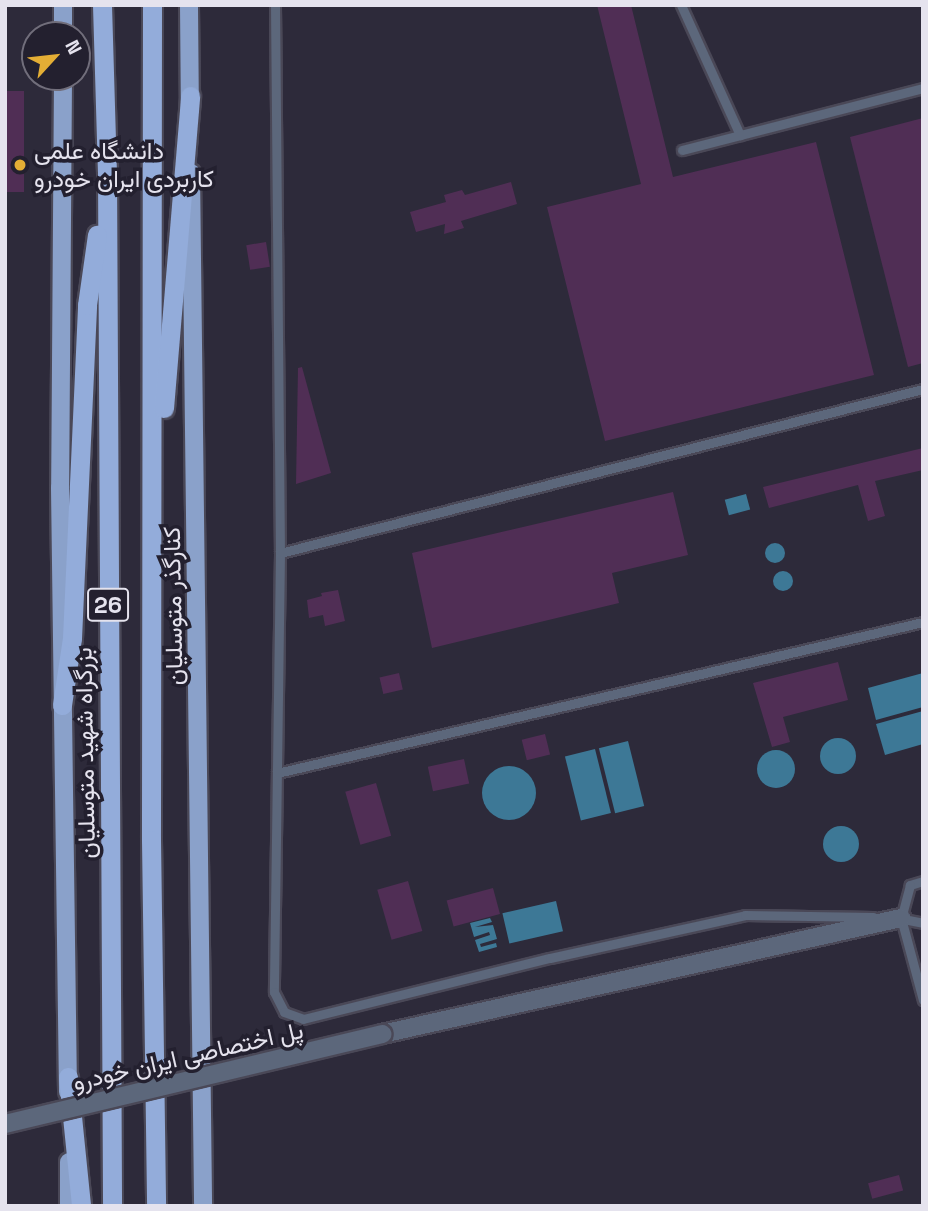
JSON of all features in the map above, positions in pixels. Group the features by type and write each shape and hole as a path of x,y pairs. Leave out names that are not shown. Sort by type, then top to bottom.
{"highway":[{"name":"بزرگراه شهید متوسلیان","path":"102,5 107,171 112,1206"},
{"path":"152,5 156,1206"},
{"path":"152,545 190,96"},
{"path":"62,705 72,638 87,305 107,171"},
{"path":"68,1077 80,1206"}],"main road":[{"name":"کنارگذر متوسلیان","path":"189,5 203,1206"},
{"path":"63,91 62,705 69,1206"}],"street":[{"name":"پل اختصاصی ایران خودرو","path":"5,1124 382,1034 901,918"}],"lane":[{"path":"275,5 280,553 274,992 284,1012 303,1019 550,958 746,915 901,918 923,923"},
{"path":"681,5 740,135"},
{"path":"682,150 923,88"},
{"path":"280,553 923,389"},
{"path":"277,773 923,622"},
{"path":"923,881 910,885 901,918 923,1000"}],"water":[{"path":"746,494 750,509 729,515 725,500"},
{"path":"771,543 779,543 785,553 779,563 771,563 765,557 765,549"},
{"path":"783,571 790,574 793,581 790,588 783,591 776,588 773,581 776,574"},
{"path":"923,673 923,707 876,720 868,688"},
{"path":"923,711 923,744 885,755 876,724"},
{"path":"838,738 851,743 856,756 851,769 838,774 825,769 820,756 825,743"},
{"path":"628,741 644,806 615,813 599,748"},
{"path":"595,749 611,813 581,821 565,756"},
{"path":"776,750 789,756 795,769 789,782 776,788 763,782 757,769 763,756"},
{"path":"509,766 528,774 536,793 528,812 509,820 490,812 482,793 490,774"},
{"path":"841,826 853,832 859,844 853,856 841,862 829,856 823,844 829,832"},
{"path":"556,901 563,931 509,944 502,913"},
{"path":"490,918 492,922 475,927 493,925 497,939 480,944 481,947 496,943 497,947 479,952 475,940 490,935 489,932 474,937 470,923"}],"building":[{"path":"597,5 631,5 673,177 816,142 874,375 605,441 547,207 641,184"},
{"path":"6,91 24,91 24,192 6,192"},
{"path":"923,118 923,363 908,367 850,137"},
{"path":"511,182 517,204 461,221 464,228 444,234 445,224 416,232 410,212 446,202 444,195 462,190 465,195"},
{"path":"266,242 270,267 250,270 246,245"},
{"path":"302,367 331,473 296,484 298,368"},
{"path":"923,448 923,470 875,481 885,516 868,521 858,485 769,508 763,487"},
{"path":"673,492 688,555 612,573 619,603 432,648 412,553"},
{"path":"338,590 345,621 325,626 323,615 309,618 307,600 322,596 321,593"},
{"path":"838,662 848,700 783,717 790,742 772,747 753,683"},
{"path":"399,673 403,690 383,694 380,677"},
{"path":"545,734 550,754 527,760 522,740"},
{"path":"464,759 469,783 433,791 428,767"},
{"path":"376,783 391,836 360,845 345,792"},
{"path":"408,881 422,931 392,940 377,890"},
{"path":"493,888 500,914 454,927 447,900"},
{"path":"899,1175 903,1190 872,1199 868,1183"}],"place":[{"name":"دانشگاه علمی کاربردی ایران خودرو","path":"20,165"}]}
